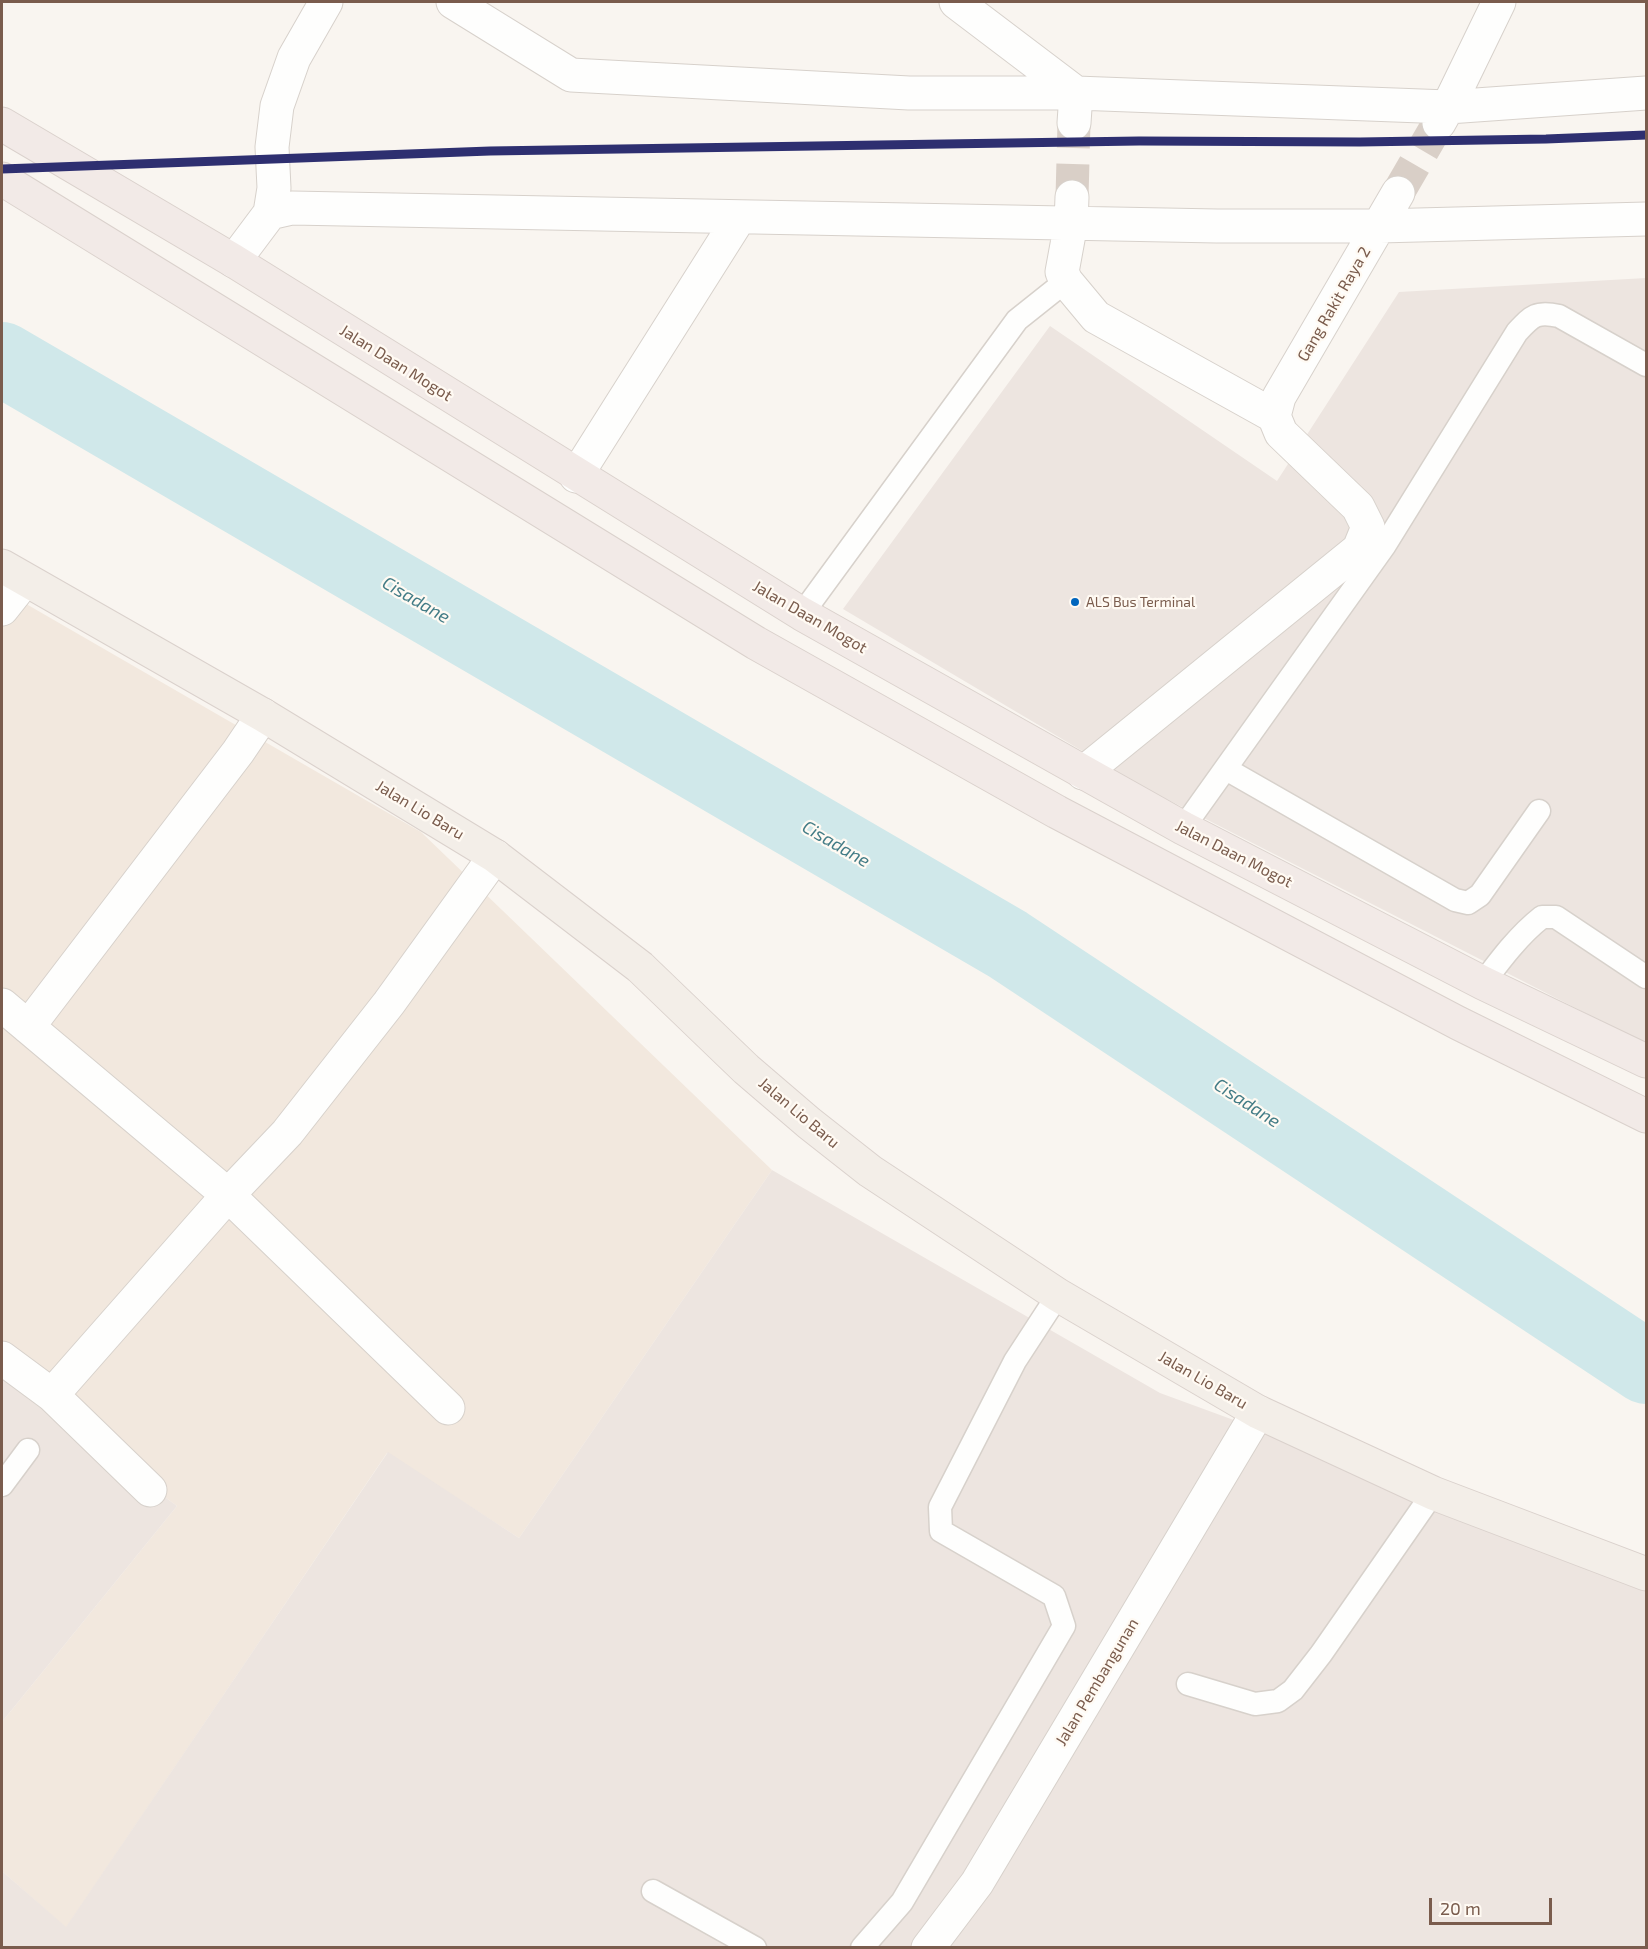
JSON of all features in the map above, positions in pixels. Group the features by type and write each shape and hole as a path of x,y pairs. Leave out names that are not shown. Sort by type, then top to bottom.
{"highway":[{"name":"Jalan Daan Mogot","path":"2,124 234,261 576,476 802,614 1183,828 1483,983 1647,1061"},
{"path":"2,179 756,643 1057,812 1458,1023 1647,1116"}],"main road":[{"name":"Jalan Lio Baru","path":"13,573 263,715 495,856 640,967 746,1069 808,1123 870,1171 1058,1295 1258,1412 1433,1493 1647,1574"}],"street":[{"path":"234,261 270,213 274,188 272,147 277,106 294,58 326,2"},
{"path":"453,2 571,75 909,93 1075,108 1443,116 1647,93"},
{"path":"1443,116 1499,2"},
{"path":"976,7 1075,108"},
{"name":"Gang Rakit Raya 2","path":"1274,416 1279,398 1398,193"},
{"path":"270,213 292,208 739,218 1072,211 1216,226 1647,219"},
{"path":"1072,211 1062,273 1096,317 1274,416 1281,433 1358,507 1368,527 1359,549 1083,773"},
{"path":"576,476 739,218"},
{"path":"2,609 13,573"},
{"path":"28,1027 238,752 263,715"},
{"path":"52,1395 228,1195 287,1133 389,1003 495,856"},
{"path":"2,1005 228,1195 448,1408"},
{"path":"2,1358 52,1395 150,1490"},
{"name":"Jalan Pembangunan","path":"928,1947 977,1883 1258,1412"}],"lane":[{"path":"802,614 1017,320 1066,281"},
{"path":"1183,828 1385,545 1516,332 1533,316 1546,313 1559,316 1647,365"},
{"path":"1226,769 1455,900 1468,903 1480,895 1539,811"},
{"path":"1483,983 1503,956 1530,926 1542,917 1556,917 1647,976"},
{"path":"862,1947 902,1902 1064,1626 1054,1596 941,1531 940,1507 1015,1361 1058,1295"},
{"path":"2,1485 28,1450"},
{"path":"1188,1684 1255,1704 1278,1701 1293,1690 1321,1654 1433,1493"},
{"path":"653,1891 755,1947"}],"shaded area":[{"path":"1646,278 1646,1044 1143,787 843,609 1050,326 1277,481 1399,292"},
{"path":"2,590 421,832 772,1170 519,1538 387,1453 66,1928 2,1871 2,1722 177,1506 2,1376"},
{"path":"772,1170 1160,1393 1646,1571 1646,1947 2,1948 2,1871 66,1927 388,1452 519,1538"},
{"path":"2,1376 177,1506 2,1722"}],"waterway":[{"name":"Cisadane","path":"2,359 1007,944 1646,1367"}],"tunnel":[{"path":"1072,197 1074,123"},
{"path":"1398,193 1438,124"}],"transit line":[{"path":"2,169 490,151 1139,141 1360,142 1646,135"}],"place":[{"name":"ALS Bus Terminal","path":"1075,602"}]}
